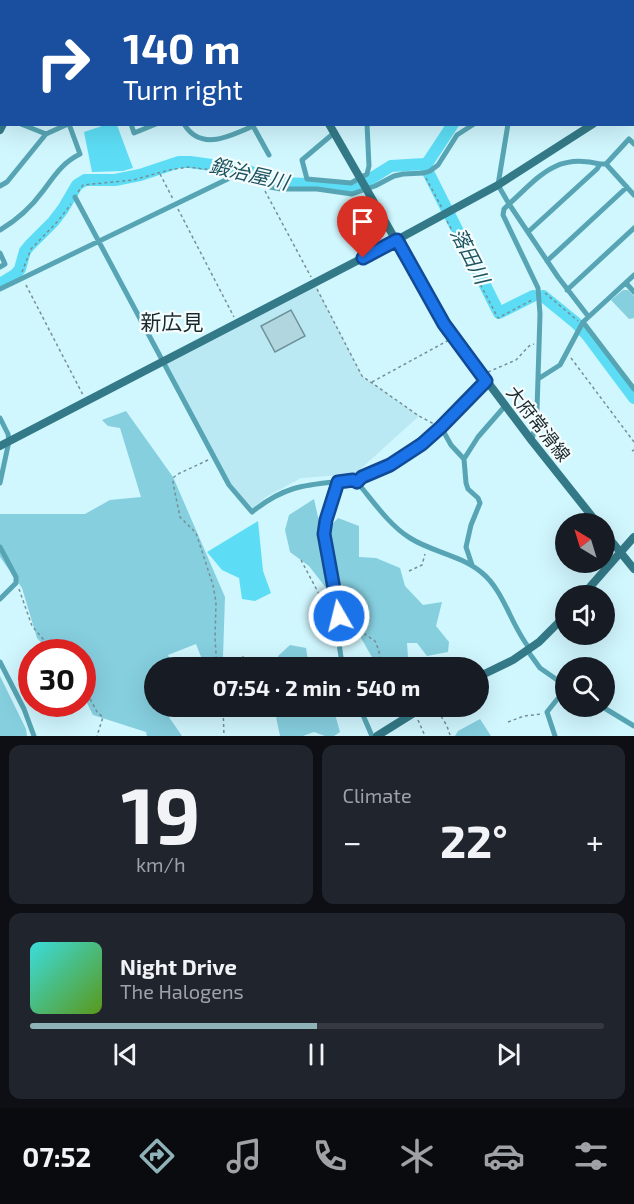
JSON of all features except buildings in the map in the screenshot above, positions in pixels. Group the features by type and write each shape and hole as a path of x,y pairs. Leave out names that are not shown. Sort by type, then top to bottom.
{"main road":[{"name":"大府常滑線","path":"330,126 444,324 589,513"},
{"path":"0,446 397,240 498,185 590,126"},
{"path":"592,585 634,537"},
{"path":"615,545 634,569"},
{"path":"489,671 529,649 555,626"},
{"path":"377,736 408,717"}],"street":[{"path":"26,126 46,134"},
{"path":"0,186 7,182 46,134 64,126"},
{"path":"0,230 34,202 62,165 80,154 70,126"},
{"path":"132,126 134,133 151,126"},
{"path":"186,126 193,136 210,140 235,134 253,126"},
{"path":"255,126 269,155"},
{"path":"0,289 238,174 281,189 317,189 352,194 364,183 369,166 367,126"},
{"path":"334,133 302,160 307,179 364,183 375,186 393,176 424,173 438,165 457,135 471,126"},
{"path":"508,126 498,185 547,261 588,316"},
{"path":"528,232 629,139 634,144"},
{"path":"532,441 536,422 539,299 528,262 504,215 504,209 545,170 574,161 603,164 634,195"},
{"path":"547,261 627,187"},
{"path":"75,197 229,485 252,512 266,500 288,489 353,480 357,482 396,527 409,538 483,573 540,668 555,679"},
{"path":"567,290 634,228"},
{"path":"0,253 5,264 0,267"},
{"path":"538,379 560,365 582,323 634,275"},
{"path":"626,283 634,292"},
{"path":"582,323 634,389"},
{"path":"357,482 362,477 405,456 441,427 484,378"},
{"path":"464,459 478,437 505,406"},
{"path":"0,418 9,441 0,483"},
{"path":"441,427 464,459 468,489 480,502 466,547 472,566"},
{"path":"338,482 324,534 339,616 338,649 341,657"},
{"path":"0,547 16,577 16,583 0,599"},
{"path":"0,662 24,709 34,736"},
{"path":"555,702 547,712 555,736"},
{"path":"615,714 634,726"},
{"path":"364,717 372,736"}],"path":[{"path":"160,173 237,323"},
{"path":"424,173 498,318 539,299"},
{"path":"266,185 264,189 362,376 419,416 441,427"},
{"path":"538,291 544,293 582,323"},
{"path":"371,382 453,337"},
{"path":"484,378 498,366 516,360 529,346 539,342"},
{"path":"567,353 634,442"},
{"path":"214,457 178,474 174,477 173,483 180,517 196,533 213,585 216,608 216,657"},
{"path":"409,571 422,565 427,547"},
{"path":"301,560 323,601 339,616 375,641 379,657"},
{"path":"16,583 32,626 42,639"},
{"path":"96,710 103,717 98,736"},
{"path":"508,722 524,716 548,715"},
{"path":"223,717 224,736"},
{"path":"417,717 425,736"},
{"path":"442,717 450,735"}],"shaded area":[{"path":"102,126 117,126 133,168 123,171 92,172 84,132"},
{"path":"314,283 362,376 419,416 355,474 301,478 266,497 253,508 231,484 163,361"},
{"path":"623,290 628,290 634,296 634,318 629,319 611,300"},
{"path":"126,411 173,477 225,597 223,657 201,657 196,644 168,655 169,657 144,657 144,717 169,717 182,736 147,736 146,732 96,716 96,639 38,639 22,588 0,557 0,514 85,514 110,500 141,497 120,428 108,426 102,420"},
{"path":"314,499 322,535 338,518 359,526 359,557 376,558 400,568 405,586 423,605 442,602 436,626 449,642 448,652 427,656 417,643 407,643 408,657 372,657 348,615 325,599 330,593 309,566 290,552 285,530 289,515"},
{"path":"258,521 263,571 271,593 255,601 242,599 239,578 222,570 207,552"},
{"path":"290,645 306,648 307,657 278,657"},
{"path":"0,676 18,717 26,729 27,736 0,736"},
{"path":"276,717 336,717 340,732 334,736 314,732 303,736 280,736"},
{"path":"480,719 491,736 455,736 458,731"}],"waterway":[{"name":"鍛治屋川","path":"0,284 20,269 25,251 53,222 77,185 85,180 115,180 140,175 179,162 190,162 247,170 273,183 311,184 348,189 367,181 391,166 428,162 452,126"},
{"name":"落田川","path":"424,164 499,313 533,296"},
{"name":"落田川","path":"543,296 587,335 634,398"}],"district":[{"name":"新広見","path":"172,323"}],"route":[{"path":"339,616 324,534 338,482 353,480 357,482 362,477 390,465 411,452 441,427 486,381 444,324 397,240 363,258"}]}
